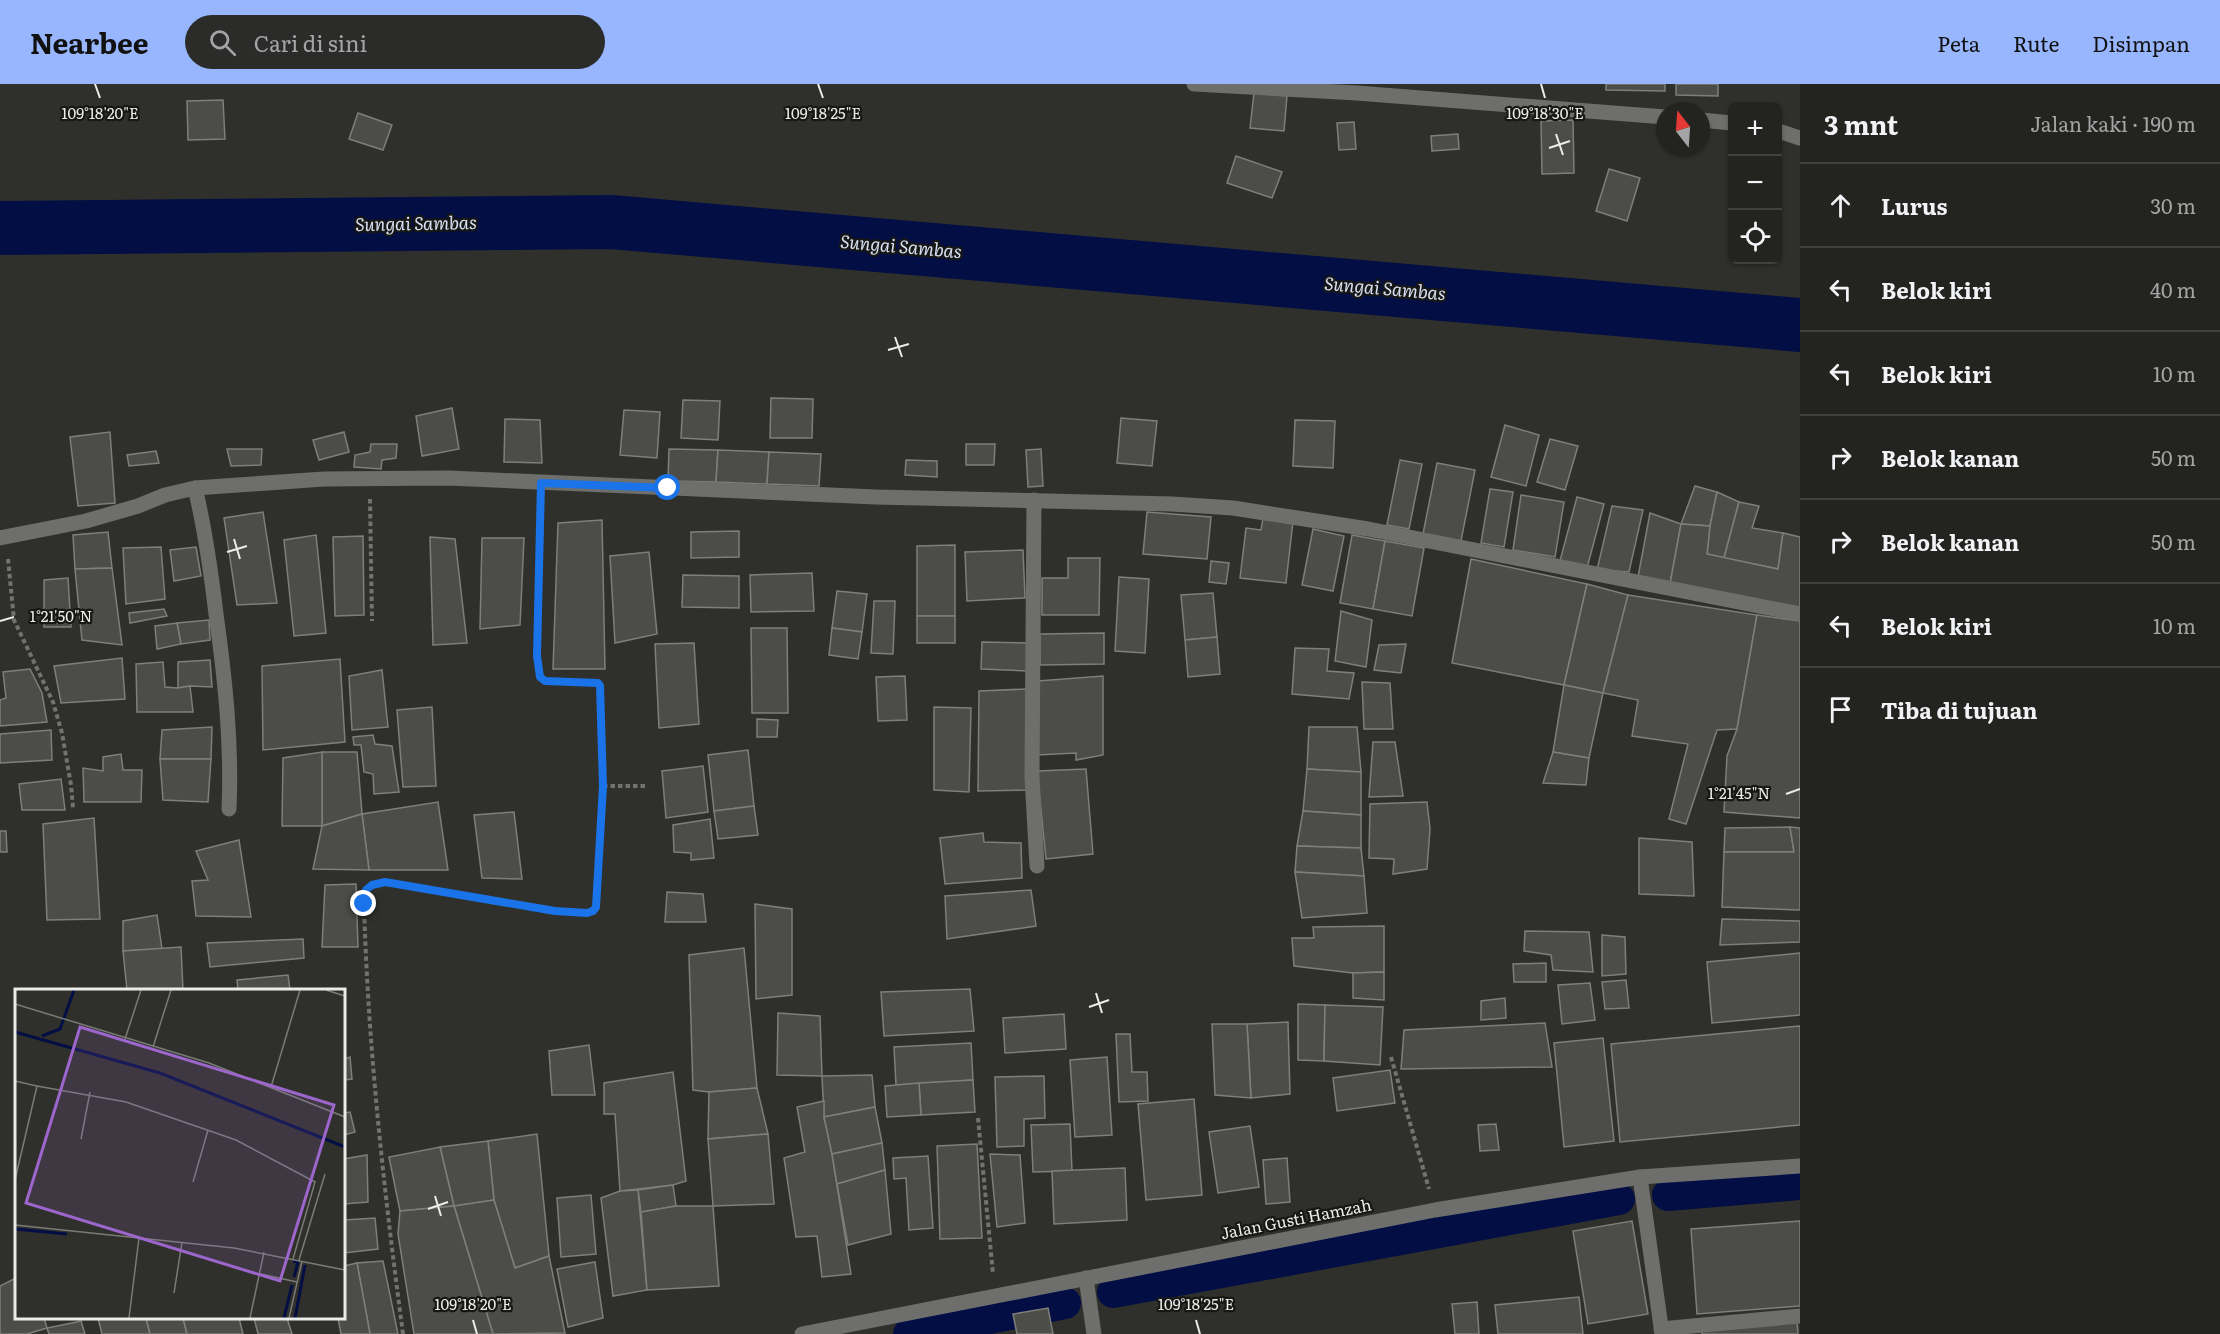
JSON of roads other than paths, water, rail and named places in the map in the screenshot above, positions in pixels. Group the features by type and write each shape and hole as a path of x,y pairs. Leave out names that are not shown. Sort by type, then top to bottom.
{"street":[{"path":"1194,84 1357,89 1656,116"},
{"path":"1710,121 1728,123"},
{"path":"1782,132 1800,138"},
{"path":"4,538 111,514 165,495 195,488 298,480 449,478 876,497 1172,504 1233,508 1368,529 1800,614"},
{"path":"195,488 210,568 226,687 229,809"},
{"path":"1034,500 1032,777 1037,866"},
{"name":"Jalan Gusti Hamzah","path":"804,1334 1435,1210 1640,1177 1800,1166"},
{"path":"1640,1177 1662,1332 1800,1316"},
{"path":"1086,1278 1094,1334"}],"waterway":[{"name":"Sungai Sambas","path":"0,228 611,222 1800,325"},
{"path":"1668,1195 1800,1184"},
{"path":"1113,1292 1619,1199"},
{"path":"909,1334 1065,1303"}]}
